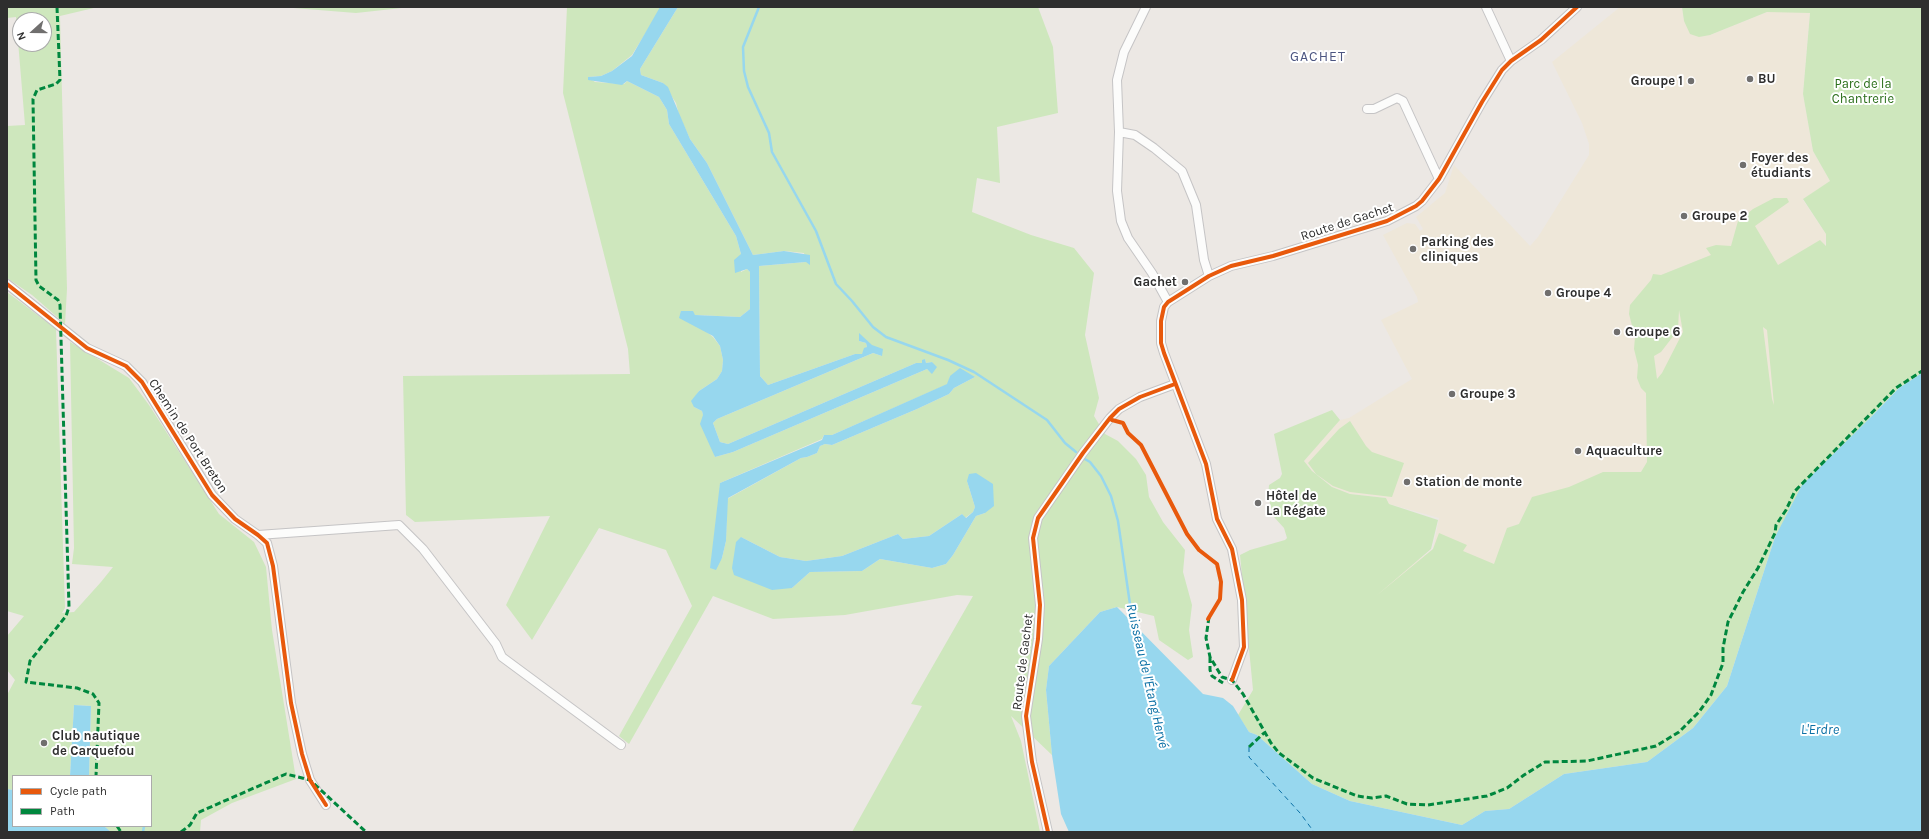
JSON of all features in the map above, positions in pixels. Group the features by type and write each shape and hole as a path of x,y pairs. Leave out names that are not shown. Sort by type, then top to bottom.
{"street":[{"path":"1146,7 1124,52 1120,64 1116,90 1119,132 1116,172 1121,221 1128,238 1152,273 1168,302 1162,312 1161,343 1206,464 1217,519 1232,549 1242,600 1244,647 1232,680"},
{"path":"1486,7 1511,61"},
{"name":"Route de Gachet","path":"1168,302 1210,276 1231,266 1273,256 1387,221 1405,213 1422,201 1439,179 1482,102 1502,70 1511,61 1540,40 1577,7"},
{"path":"1367,108 1374,109 1396,98 1403,101 1439,179"},
{"path":"1119,132 1135,135 1154,148 1182,171 1196,205 1204,260 1210,276"},
{"name":"Chemin de Port Breton","path":"7,284 87,348 126,366 142,382 212,495 235,519 258,535 267,544 273,566 291,703 302,754 310,780 326,805"},
{"name":"Route de Gachet","path":"1048,832 1032,762 1026,716 1038,639 1040,605 1033,538 1038,518 1080,455 1096,434 1119,409 1140,397 1175,384"},
{"path":"258,535 399,525 423,549 496,644 502,657 621,745"}],"shaded area":[{"path":"1620,7 1682,7 1684,21 1710,35 1767,12 1810,12 1803,94 1813,151 1830,181 1803,200 1826,234 1823,298 1780,471 1292,663 1289,630 1383,586 1433,549 1439,518 1389,504 1386,498 1350,494 1332,487 1312,471 1304,461 1340,420 1349,418 1412,379 1381,320 1418,302 1417,297 1383,235 1407,223 1415,224 1420,231 1423,229 1416,217 1445,193 1454,165 1530,246 1538,237 1589,155 1589,144 1582,123 1552,62"}],"green space":[{"path":"7,7 98,7 60,16 67,289 65,324 32,295 7,278 7,126 25,125 19,52 52,52 52,12 12,12 12,17 7,18"},
{"path":"281,7 411,7 356,13"},
{"path":"567,7 661,8 632,55 612,71 601,76 588,77 595,82 624,84 627,81 659,97 667,110 669,124 736,236 741,254 741,272 747,269 750,272 750,309 740,317 695,315 681,311 713,337 720,346 723,360 722,371 717,379 699,391 694,399 694,407 702,411 715,457 733,452 927,369 932,373 933,365 932,362 926,363 925,359 922,363 916,363 728,444 720,442 713,423 717,419 873,353 882,356 859,334 859,341 866,343 867,347 862,354 855,354 768,385 760,376 759,266 806,262 804,253 784,251 753,255 707,163 690,139 679,115 676,103 663,83 641,75 640,69 678,7 1038,7 1053,47 1058,113 997,127 1000,183 977,178 972,212 1031,235 1074,248 1094,273 1085,335 1099,398 1094,416 1105,434 1118,441 1136,459 1146,475 1149,497 1163,522 1185,550 1183,572 1192,605 1189,630 1193,657 1188,660 1159,640 1154,616 1117,607 1100,612 1049,666 1046,690 1052,755 1011,716 1021,741 1040,832 852,832 922,706 911,704 973,596 957,595 845,615 773,619 713,596 629,744 619,736 692,606 666,550 599,528 532,640 506,605 550,516 415,522 406,515 403,376 630,374 628,349 563,93","holes":["950,376 975,377 954,388 949,394 917,409 832,445 825,444 820,446 817,453 801,458 727,499 726,541 722,558 719,561 720,483 822,439 824,435 832,435 948,384","967,481 985,513 976,516 946,564 932,568 880,559 862,571 810,572 792,588 741,537 780,557 806,561 842,556 898,534 903,539 929,536 962,514 965,518 973,512 975,507"]},
{"name":"Parc de la Chantrerie","path":"1682,7 1922,7 1922,373 1899,388 1873,415 1775,537 1727,686 1693,728 1647,762 1564,774 1509,809 1485,811 1462,825 1350,801 1312,784 1257,735 1249,732 1238,715 1253,690 1240,555 1250,550 1285,540 1287,538 1284,528 1274,517 1268,497 1269,485 1280,478 1282,474 1274,434 1332,410 1340,420 1304,461 1312,471 1332,487 1350,494 1386,498 1389,504 1438,520 1431,549 1376,596 1433,549 1439,533 1467,545 1463,551 1494,564 1507,528 1519,524 1532,497 1569,487 1603,472 1641,472 1647,462 1646,393 1641,388 1637,378 1638,365 1634,349 1635,337 1629,314 1630,305 1651,280 1653,274 1661,275 1711,255 1706,248 1716,245 1731,246 1738,221 1753,209 1774,198 1787,198 1789,202 1755,226 1778,265 1820,240 1826,246 1826,234 1803,199 1830,181 1813,151 1803,94 1810,13 1767,12 1710,35 1699,37 1690,34 1684,21","holes":["1679,310 1683,332 1662,373 1657,379 1654,356 1661,352 1678,330","1763,327 1767,330 1774,405 1772,399"]},
{"path":"7,292 56,329 65,608 62,613 74,612 113,567 72,564 74,548 70,342 129,378 149,405 219,514 254,542 266,567 272,630 296,779 232,803 201,820 200,832 111,832 105,827 152,827 152,775 89,775 91,706 74,705 70,775 12,775 12,790 7,789 7,695 15,680 7,670 7,636 24,616 7,611"},
{"path":"1350,421 1366,446 1372,452 1404,463 1392,497 1350,492 1333,486 1316,474 1308,463 1339,429"}],"water":[{"path":"660,7 678,7 640,69 641,75 663,83 668,87 690,139 707,163 753,255 784,251 810,255 810,265 806,262 759,266 760,376 768,385 855,354 862,354 864,348 867,347 866,343 859,341 859,333 872,345 883,349 882,356 873,353 717,419 713,423 720,442 728,444 916,363 922,363 922,360 925,359 926,363 932,362 937,367 932,374 927,369 733,452 715,457 700,424 703,415 702,411 694,407 691,401 699,391 717,379 722,371 723,360 720,346 713,336 679,318 681,311 693,311 695,315 740,317 750,309 750,272 747,269 735,273 734,260 741,254 736,236 669,124 667,110 659,97 627,81 622,85 588,80 588,77 601,76 612,71 632,56"},
{"path":"960,368 975,377 954,388 949,394 917,409 832,445 825,444 820,446 817,453 801,458 728,498 726,541 722,558 716,570 710,568 720,483 822,440 824,435 832,435 947,384 950,376"},
{"name":"L'Erdre","path":"1922,373 1922,832 1069,832 1061,814 1052,755 1046,690 1049,666 1100,612 1117,607 1203,694 1223,698 1233,706 1249,732 1257,735 1312,784 1350,801 1462,825 1485,811 1509,809 1564,774 1647,762 1693,728 1727,686 1775,537 1802,485 1899,388"},
{"path":"976,473 993,484 994,506 985,513 976,516 946,564 932,568 880,559 862,571 810,572 792,588 772,590 734,575 732,568 736,542 741,537 780,557 806,561 842,556 898,534 903,539 929,536 962,514 966,518 973,512 975,507 967,481 969,474"},
{"path":"74,705 91,706 89,775 70,775"},
{"path":"7,789 12,790 12,827 105,827 111,832 7,832"}],"waterway":[{"name":"Ruisseau de l'Étang Hervé","path":"759,7 743,47 744,71 748,87 769,133 772,152 816,231 836,284 873,327 886,337 948,360 974,372 1047,420 1065,443 1076,452"},
{"name":"Ruisseau de l'Étang Hervé","path":"1083,458 1090,462 1101,476 1111,496 1118,521 1133,625"},
{"path":"143,832 144,827"}],"ferry route":[{"path":"1249,747 1249,757 1300,813 1314,832"}],"marked path":[{"path":"57,7 60,80 56,84 37,90 33,99 36,280 39,286 58,300 60,305 69,607 66,616 30,661 26,682 77,688 93,694 99,703 96,775"},
{"path":"1209,617 1206,638 1210,657 1222,677 1232,680 1243,694 1271,743 1279,753 1313,778 1357,796 1372,798 1386,796 1407,804 1428,805 1487,796 1507,788 1545,762 1587,761 1656,746 1679,732 1699,712 1711,695 1723,663 1723,648 1728,622 1743,592 1758,568 1775,533 1776,525 1786,510 1795,491 1896,388 1922,371"},
{"path":"1210,657 1210,670 1212,676 1223,683"},
{"path":"1249,747 1264,733"},
{"path":"181,832 190,825 197,813 286,774 310,780 366,832"},
{"path":"118,827 121,832"}],"cycle path":[{"path":"1232,680 1244,647 1242,600 1232,549 1217,519 1206,464 1161,343 1161,321 1164,307 1168,302 1209,276 1231,266 1273,256 1387,221 1416,206 1422,201 1439,179 1482,102 1502,70 1511,61 1541,40 1577,7"},
{"path":"7,284 87,348 126,366 142,382 212,495 235,519 267,543 273,566 291,703 302,754 310,780 326,805"},
{"path":"1048,832 1032,762 1026,716 1038,639 1040,605 1033,538 1038,518 1083,453 1110,418 1119,409 1140,397 1175,384"},
{"path":"1110,418 1123,423 1128,433 1141,445 1187,534 1199,550 1217,564 1221,582 1220,599 1208,619"}],"place":[{"name":"BU","path":"1750,79"},
{"name":"Groupe 1","path":"1691,81"},
{"name":"Foyer des étudiants","path":"1743,165"},
{"name":"Groupe 2","path":"1684,216"},
{"name":"Parking des cliniques","path":"1413,249"},
{"name":"Gachet","path":"1185,282"},
{"name":"Groupe 4","path":"1548,293"},
{"name":"Groupe 6","path":"1617,332"},
{"name":"Groupe 3","path":"1452,394"},
{"name":"Aquaculture","path":"1578,451"},
{"name":"Station de monte","path":"1407,482"},
{"name":"Hôtel de La Régate","path":"1258,503"},
{"name":"Club nautique de Carquefou","path":"44,743"}],"district":[{"name":"GACHET","path":"1318,57"}]}
